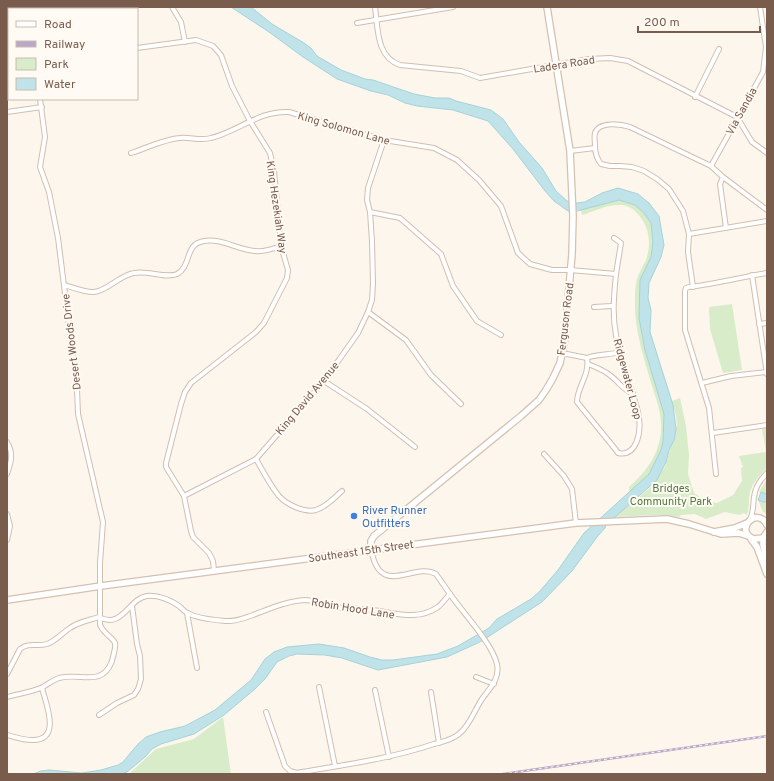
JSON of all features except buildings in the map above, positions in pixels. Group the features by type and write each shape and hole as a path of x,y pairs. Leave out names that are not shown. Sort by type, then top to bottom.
{"main road":[{"name":"Ferguson Road","path":"371,549 371,541 374,536 521,416 539,400 554,378 562,353 570,270 573,212 570,151 546,7"},
{"name":"Southeast 15th Street","path":"714,532 735,528 753,518 763,519"},
{"name":"Southeast 15th Street","path":"7,600 214,570 576,523 667,519 720,534 739,533 757,540 766,534"},
{"path":"763,519 767,525"},
{"path":"748,522 746,530 757,548 767,574"},
{"path":"766,534 763,544 767,561"}],"street":[{"path":"172,7 181,22 185,42"},
{"name":"Ladera Road","path":"375,7 380,43 386,57 392,63 461,70 480,78 589,59 610,58 628,61 737,117"},
{"path":"357,23 453,7"},
{"name":"Via Sandia","path":"711,166 737,117 765,72 766,47 760,7"},
{"name":"King Hezekiah Way","path":"138,48 196,40 213,46 221,55 232,86 250,121 270,153 282,246 288,270 287,278 264,322 256,332 191,383 185,392 166,463 166,467 184,496 190,531 193,537 209,553 213,561 214,570"},
{"path":"695,96 719,49"},
{"name":"Desert Woods Drive","path":"40,100 45,137 40,167 49,192 58,238 78,390 78,414 103,522 100,563 101,586 99,617"},
{"path":"7,112 42,107"},
{"name":"King Solomon Lane","path":"131,153 179,138 209,139 228,132 250,121 274,113 288,112 384,140 434,148 457,160 479,180 501,206 518,253 530,264 552,270 570,270"},
{"path":"737,117 752,142 767,153"},
{"path":"693,287 688,252 689,234 683,211 669,189 651,174 632,168 604,165 599,162 595,148 594,136 597,129 604,126 621,125 630,127 711,166 723,177 767,210"},
{"name":"King David Avenue","path":"184,496 256,459 324,381 358,333 372,300 373,284 370,212 367,200 368,188 384,140"},
{"path":"570,151 595,148"},
{"path":"723,177 720,184 726,228"},
{"path":"370,212 400,218 441,254 453,286 477,321 500,335"},
{"path":"689,234 767,221"},
{"name":"Ridgewater Loop","path":"587,358 588,364 585,378 577,397 577,402 618,453 627,453 632,450 640,431 638,408 632,394 620,352 612,306 621,243 614,238"},
{"path":"64,285 87,292 94,292 99,291 126,275 136,272 147,272 170,276 177,274 186,265 190,250 197,243 205,240 216,241 254,251 271,250 282,246"},
{"path":"570,270 616,274"},
{"path":"716,474 713,434 709,408 685,330 685,291 686,288 714,284 733,278 767,273"},
{"path":"702,383 731,376 767,373 752,275"},
{"path":"594,307 612,306"},
{"path":"368,312 406,340 431,375 461,404"},
{"path":"759,324 767,323"},
{"path":"562,353 587,358 590,356 601,356 620,352"},
{"path":"588,364 611,376 626,391 632,394"},
{"path":"324,381 367,409 415,447"},
{"path":"713,434 767,425"},
{"path":"7,442 12,454 7,474"},
{"path":"544,454 564,476 572,489 576,523"},
{"path":"256,459 280,496 286,502 302,509 310,511 324,506 342,491"},
{"path":"748,522 754,509 756,487 767,473"},
{"path":"754,509 763,519"},
{"path":"7,514 10,526 7,540"},
{"path":"266,712 285,766 290,771 297,773 389,757 457,736 464,730 481,701 494,684 497,677 497,665 494,657 479,632 436,574 431,571 421,571 400,576 387,575 379,568 373,557 371,549"},
{"name":"Robin Hood Lane","path":"7,674 20,649 24,646 28,644 47,644 71,627 99,617 104,620 116,618 124,614 140,597 156,596 178,605 187,613 196,616 232,621 283,604 304,600 314,601 335,607 370,610 402,616 413,616 426,614 439,607 450,594"},
{"path":"99,715 117,703 134,695 138,689 141,679 141,662 132,606"},
{"path":"187,613 197,668"},
{"path":"7,697 42,688 53,680 60,678 96,677 105,674 108,671 114,654 115,645 112,638 102,631 99,617"},
{"path":"476,677 494,684"},
{"path":"319,687 335,766"},
{"path":"7,735 32,740 43,738 49,731 50,717 42,688"},
{"path":"375,690 389,757"},
{"path":"431,692 440,742"}],"green space":[{"path":"608,197 638,202 657,229 648,277 644,312 668,407 664,458 630,498 629,487 651,462 658,448 661,431 659,408 640,344 635,311 636,282 648,254 649,241 646,228 640,217 636,212 624,205 610,206 582,215 580,206"},
{"path":"732,304 742,370 723,373 710,329 709,307"},
{"name":"Bridges Community Park","path":"680,398 686,426 689,455 688,474 694,493 706,501 717,503 733,495 742,481 741,468 743,467 739,456 766,452 762,429 767,428 767,468 753,485 747,515 744,513 739,515 725,512 706,519 695,514 681,515 679,517 656,515 615,517 651,487 665,467 677,425 672,401"},
{"path":"767,479 767,514 763,512 758,500 761,492 759,492"},
{"path":"223,717 231,774 129,774 156,749 194,739"}],"water":[{"path":"231,7 251,7 272,24 311,48 317,56 341,70 414,94 435,98 449,98 491,110 503,119 519,142 542,168 556,191 567,201 577,203 585,202 602,193 618,188 638,194 649,203 659,216 664,245 661,257 649,283 648,298 651,310 650,332 673,405 676,429 674,440 669,450 666,462 657,480 606,525 572,571 542,602 480,642 447,657 378,670 342,658 325,655 297,654 289,656 277,662 265,679 255,689 224,715 194,734 161,744 152,749 127,772 122,774 33,774 49,770 82,773 118,765 123,762 146,737 185,726 215,710 251,680 265,659 274,652 287,647 319,644 344,648 382,660 393,660 437,654 458,646 489,628 497,619 531,599 539,592 558,570 584,533 649,474 661,450 663,442 664,414 645,350 639,318 640,280 651,257 653,242 651,223 644,213 635,205 619,200 577,211 568,211 554,201 545,191 513,149 488,121 453,110 417,106 405,103 388,95 371,91 337,79"},
{"path":"761,492 767,494 767,502 758,500"}],"railway":[{"path":"503,774 767,736"}],"place":[{"name":"River Runner Outfitters","path":"354,516"}]}
